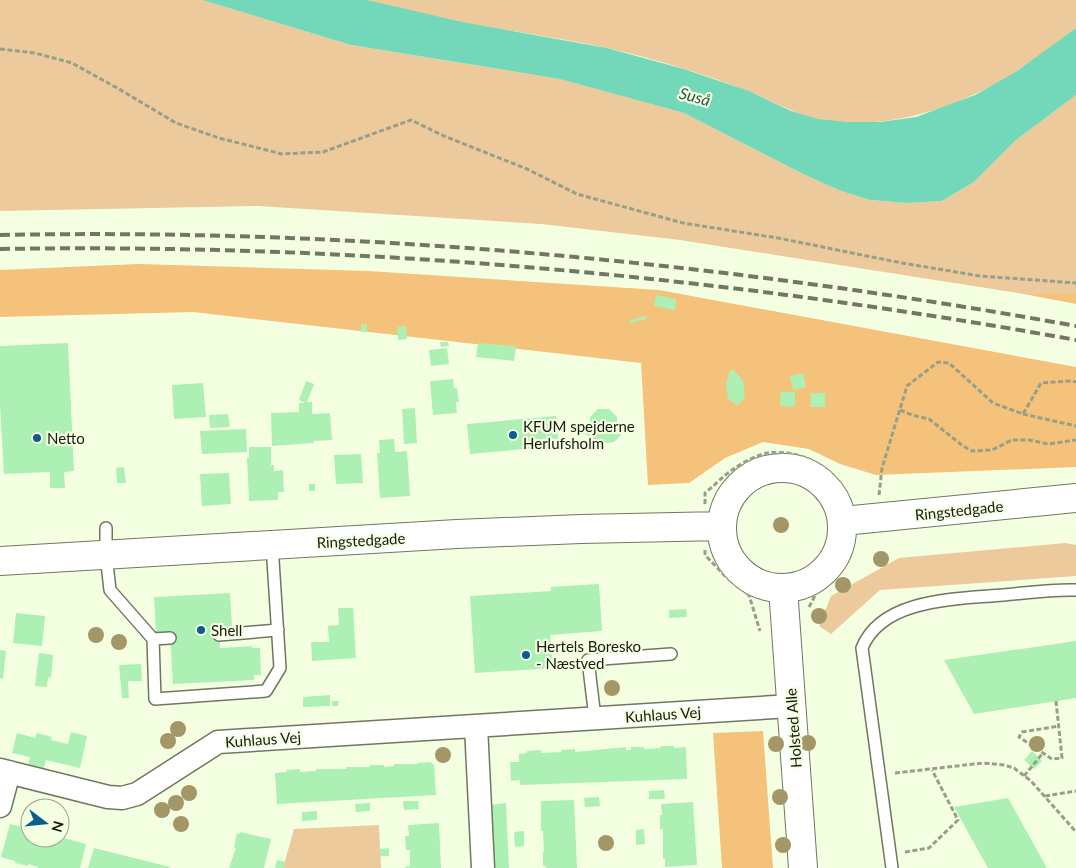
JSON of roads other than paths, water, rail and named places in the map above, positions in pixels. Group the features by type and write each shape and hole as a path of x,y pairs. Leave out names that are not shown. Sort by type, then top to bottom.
{"street":[{"path":"770,468 790,468 809,473 826,485 837,502 858,520 841,541 833,560 820,574 803,584 783,588 764,585 747,577 733,563 714,527 736,489 751,476 770,468"},
{"name":"Ringstedgade","path":"858,520 1076,498"},
{"name":"Ringstedgade","path":"0,561 553,530 714,527"},
{"name":"Holsted Alle","path":"783,588 803,868"},
{"name":"Kuhlaus Vej","path":"0,806 4,771 108,797 122,798 137,794 218,742 791,706"},
{"path":"476,726 483,868"}],"lane":[{"path":"106,528 106,555 110,590 153,639 156,699 266,691 280,668 272,545"},
{"path":"892,868 862,648 866,637 880,623 902,610 939,600 1076,590"},
{"path":"219,635 278,630"},
{"path":"153,639 170,638"},
{"path":"595,718 588,660 671,654"}],"water":[{"name":"Suså","path":"202,0 367,0 462,22 607,48 684,69 749,91 791,111 818,119 846,122 880,122 916,117 975,95 1017,71 1076,28 1076,95 1016,140 974,182 942,201 907,203 870,200 841,191 803,174 684,113 560,79 351,45"}],"railway":[{"path":"0,235 135,234 270,237 540,254 675,267 809,284 943,303 1076,326"},
{"path":"0,249 270,252 405,258 540,268 809,298 943,317 1076,340"}],"place":[{"name":"KFUM spejderne Herlufsholm","path":"513,435"},
{"name":"Netto","path":"37,438"},
{"name":"Shell","path":"201,630"},
{"name":"Hertels Boresko - Næstved","path":"526,655"}]}
